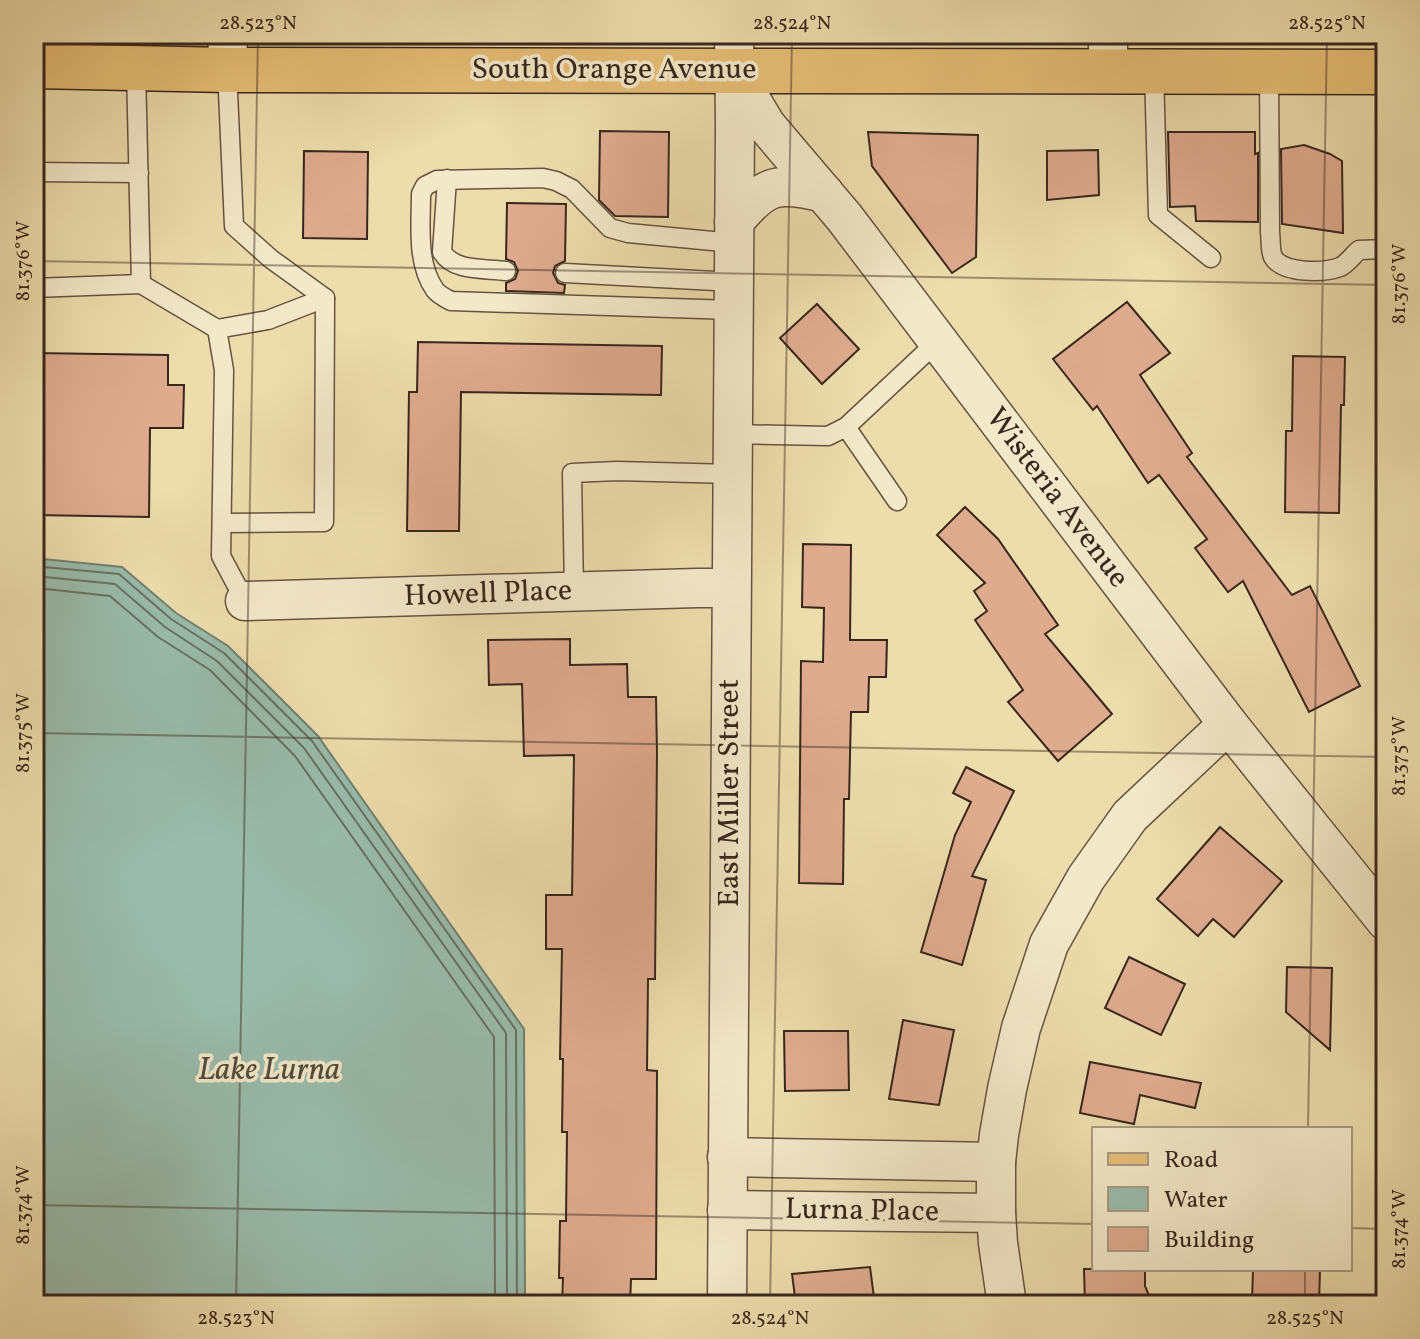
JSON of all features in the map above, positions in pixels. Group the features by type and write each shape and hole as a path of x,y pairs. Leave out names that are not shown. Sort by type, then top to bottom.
{"main road":[{"name":"South Orange Avenue","path":"34,66 83,50 136,68 227,52 1108,52 1154,71 1386,72"}],"street":[{"name":"Wisteria Avenue","path":"734,52 766,125 824,193 1228,724 1386,921"},
{"path":"734,52 734,232"},
{"path":"734,232 751,201 766,190 799,186 824,193"},
{"name":"East Miller Street","path":"727,1305 734,232"},
{"name":"Howell Place","path":"245,601 731,588"},
{"path":"1007,1305 998,1243 996,1162 1007,1089 1021,1028 1049,944 1086,878 1130,816 1228,724"},
{"name":"Lurna Place","path":"727,1157 996,1162"},
{"name":"Lurna Place","path":"727,1210 996,1213"}],"lane":[{"path":"227,52 234,226 271,259 325,298"},
{"path":"136,68 141,284"},
{"path":"1154,71 1158,215 1211,258"},
{"path":"1269,71 1272,256 1280,264 1295,270 1326,270 1343,266 1359,250 1386,249"},
{"path":"34,172 139,173"},
{"path":"733,296 451,301 437,293 426,273 422,255 421,194 425,186 437,180 543,178 572,189 610,228 628,233 734,232"},
{"path":"447,179 442,252 447,261 460,266 506,271"},
{"path":"565,273 733,296"},
{"path":"34,288 141,284 217,329 268,320 325,298"},
{"path":"222,523 324,522 325,298"},
{"path":"217,329 224,370 221,556 245,601"},
{"path":"732,434 828,436 846,427 938,341"},
{"path":"846,427 897,501"},
{"path":"574,592 572,473 732,474"}],"water":[{"name":"Lake Lurna","path":"43,559 122,567 176,613 228,646 318,736 524,1029 525,1305 34,1305 34,561"}],"building":[{"path":"600,131 669,132 668,217 615,216 599,200"},
{"path":"868,132 978,135 976,257 952,273 872,166"},
{"path":"1168,132 1255,132 1258,222 1196,221 1195,206 1170,207"},
{"path":"1304,145 1342,161 1343,233 1282,224 1281,149"},
{"path":"1098,150 1099,195 1047,200 1047,151"},
{"path":"304,151 368,152 367,239 303,238"},
{"path":"507,203 566,204 565,261 555,266 553,273 558,283 565,285 564,293 506,291 506,283 515,279 518,271 514,262 506,259"},
{"path":"1127,302 1170,353 1140,375 1192,453 1187,457 1292,595 1310,586 1360,686 1309,712 1243,581 1228,592 1195,548 1207,539 1159,475 1148,483 1097,406 1093,410 1053,359"},
{"path":"817,304 859,349 822,384 780,338"},
{"path":"418,342 662,346 661,395 461,392 459,531 407,531 409,392 417,392"},
{"path":"34,353 168,355 168,385 184,385 183,428 150,428 149,517 34,515"},
{"path":"1293,356 1345,357 1339,513 1285,512 1286,431 1292,431"},
{"path":"965,507 998,539 1058,625 1045,634 1112,714 1058,761 1008,702 1023,690 975,620 987,611 974,591 985,583 937,535"},
{"path":"803,544 851,545 850,640 887,640 886,677 869,677 868,712 851,712 849,799 844,799 843,884 799,883 801,661 823,662 824,608 802,607"},
{"path":"570,639 570,665 627,664 628,697 656,697 655,979 648,979 647,1070 657,1071 656,1279 631,1279 630,1305 562,1305 563,1278 559,1278 560,1221 566,1221 567,1132 562,1132 563,1059 560,1059 562,949 546,949 546,895 572,895 574,755 524,756 522,684 489,685 488,640"},
{"path":"966,767 1014,791 972,876 986,880 962,965 921,952 955,835 971,802 953,793"},
{"path":"1220,827 1282,881 1234,937 1213,919 1198,936 1157,899"},
{"path":"1129,957 1185,984 1161,1035 1105,1008"},
{"path":"1287,967 1332,968 1330,1050 1286,1012"},
{"path":"903,1020 954,1030 939,1105 889,1099"},
{"path":"784,1031 848,1031 849,1090 785,1091"},
{"path":"1090,1062 1201,1083 1195,1108 1140,1095 1134,1124 1080,1113"},
{"path":"870,1267 875,1305 796,1305 792,1274"},
{"path":"1084,1269 1145,1271 1145,1286 1153,1305 1085,1305"},
{"path":"1253,1271 1320,1271 1319,1304 1252,1302"}]}
